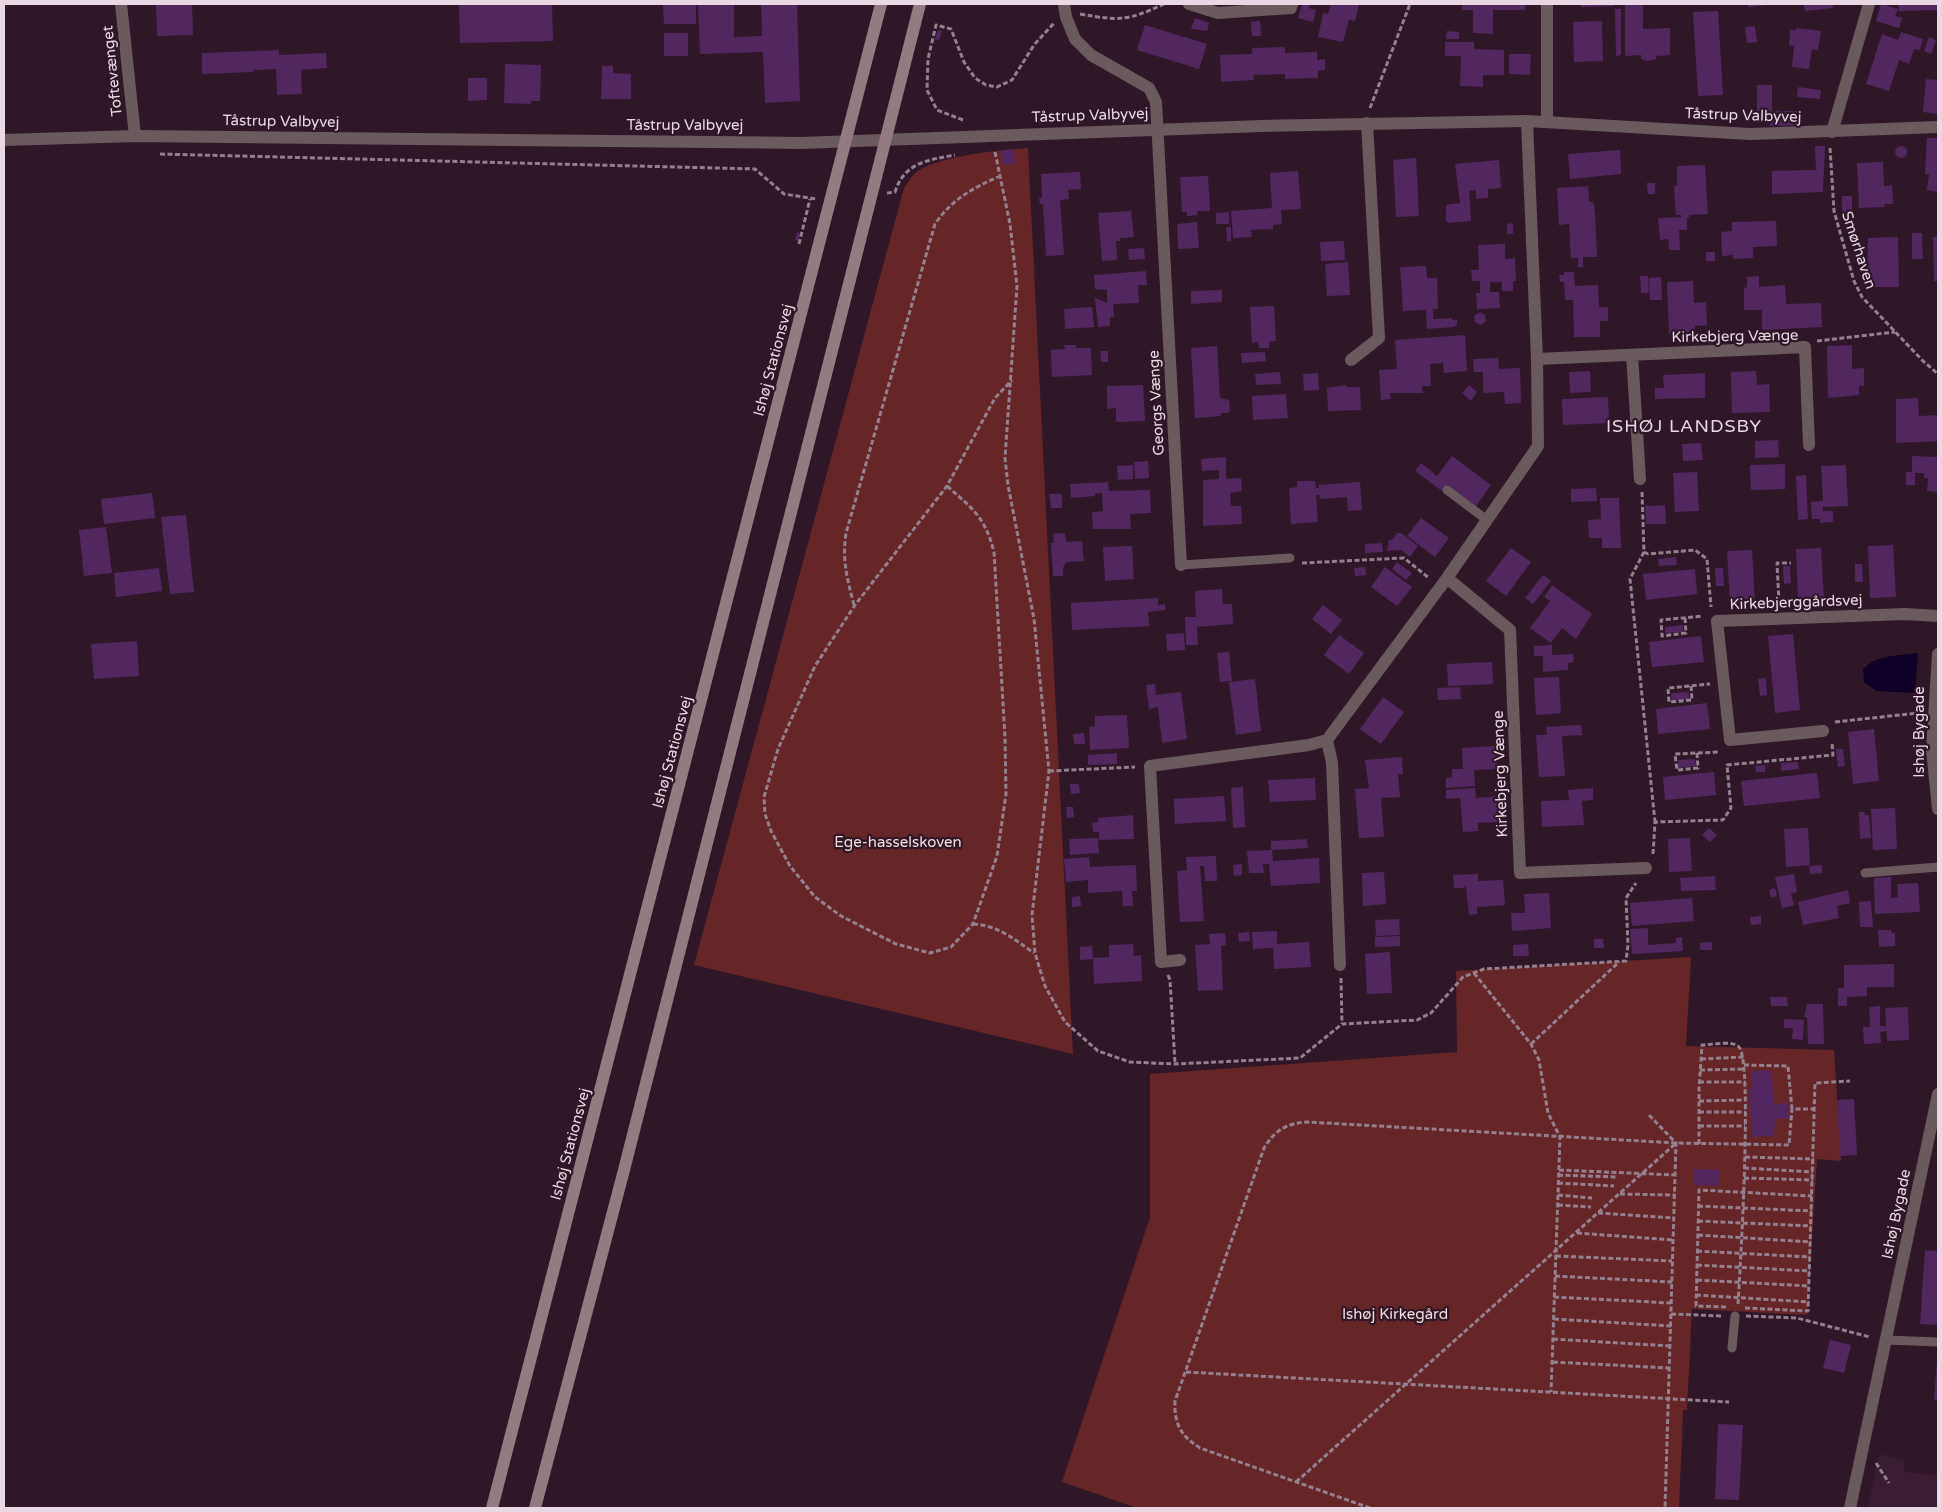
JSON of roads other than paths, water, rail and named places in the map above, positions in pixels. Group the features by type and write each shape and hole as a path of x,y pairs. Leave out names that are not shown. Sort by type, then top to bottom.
{"main road":[{"name":"Ishøj Stationsvej","path":"492,1508 881,4"},
{"path":"535,1508 626,1161 884,139 920,4"}],"street":[{"name":"Toftevænget","path":"120,4 135,136"},
{"name":"Georgs Vænge","path":"1064,4 1066,17 1076,39 1091,55 1149,88 1156,102 1181,565"},
{"path":"1189,4 1218,13 1291,8 1292,4"},
{"path":"1546,121 1547,4"},
{"path":"1832,132 1869,4"},
{"path":"1180,960 1161,962 1150,766 1309,745 1327,740 1443,582 1538,446 1537,359 1527,121"},
{"name":"Tåstrup Valbyvej","path":"4,140 135,136 659,142 846,140 1367,122 1546,121 1750,134 1938,127"},
{"path":"1351,360 1379,338 1367,122"},
{"name":"Kirkebjerg Vænge","path":"1537,359 1805,347 1809,445"},
{"path":"1632,356 1640,479"},
{"name":"Kirkebjerg Vænge","path":"1443,582 1510,630 1520,873 1646,868"},
{"name":"Kirkebjerggårdsvej","path":"1828,730 1728,746 1723,683 1714,617 1780,619 1905,614 1938,616"},
{"name":"Ishøj Bygade","path":"1938,654 1932,750 1938,809"},
{"path":"1327,740 1332,763 1340,965"},
{"name":"Ishøj Bygade","path":"1850,1508 1938,1094"}],"lane":[{"path":"1447,490 1487,520"},
{"name":"Georgs Vænge","path":"1181,565 1290,558"},
{"path":"1865,872 1938,867"},
{"path":"1732,1348 1736,1312"},
{"path":"1886,1340 1938,1342"}],"district":[{"name":"ISHØJ LANDSBY","path":"1684,426"}],"park label":[{"name":"Ege-hasselskoven","path":"898,842"},
{"name":"Ishøj Kirkegård","path":"1395,1314"}]}
